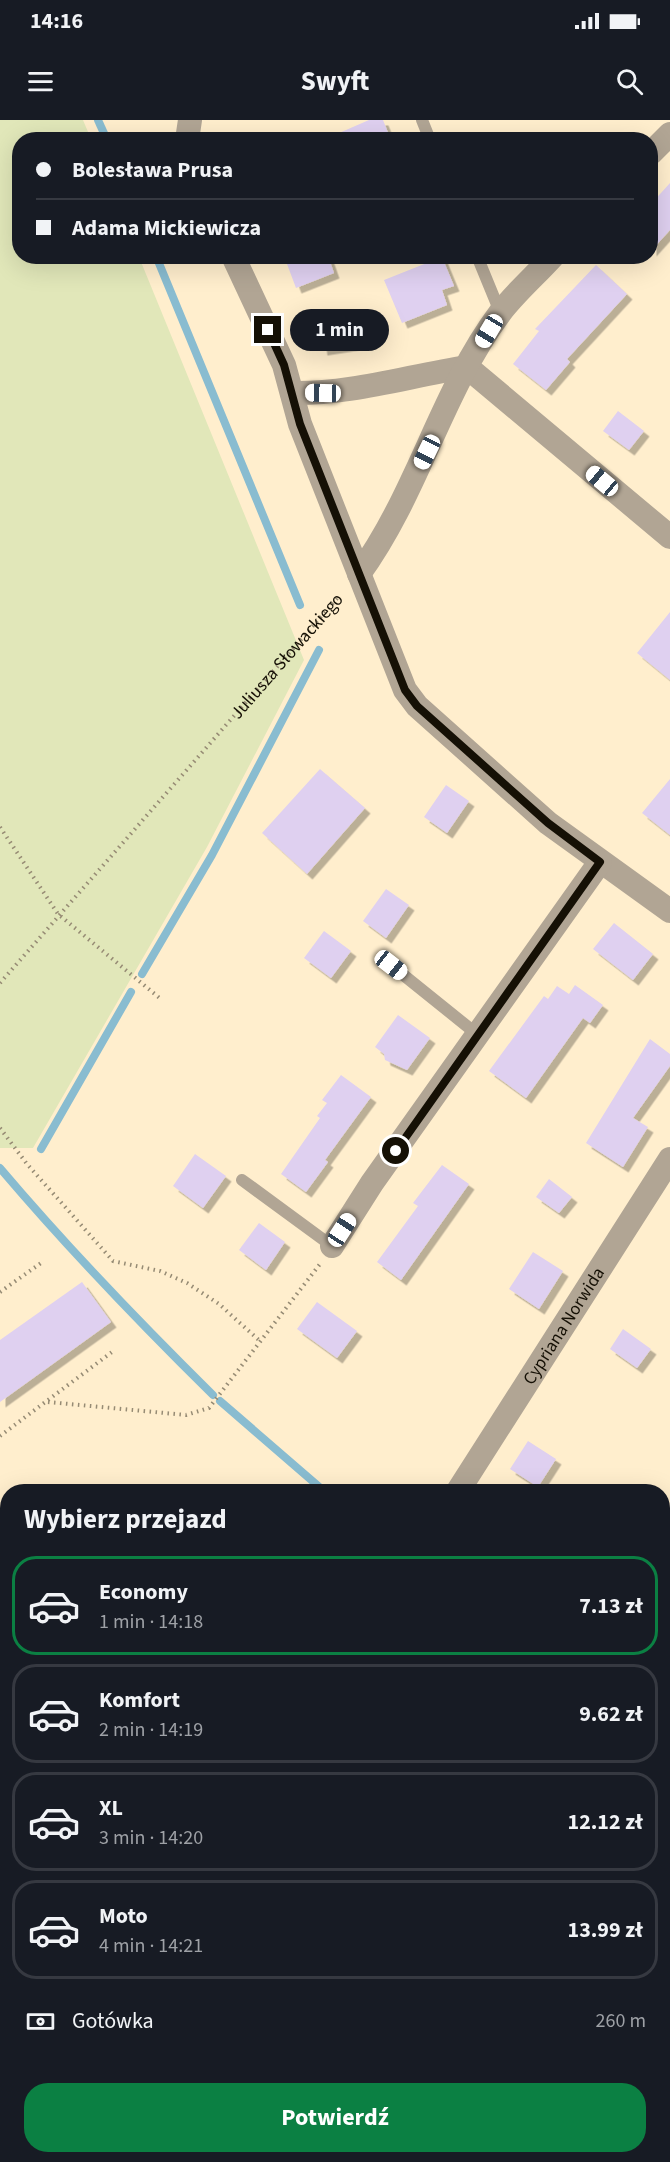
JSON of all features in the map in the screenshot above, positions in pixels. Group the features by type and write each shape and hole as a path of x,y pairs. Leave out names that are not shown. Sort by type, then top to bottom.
{"street":[{"path":"658,146 670,134"},
{"path":"237,264 284,365 300,424 359,574"},
{"path":"359,574 382,542 467,367 500,312 545,264"},
{"path":"292,393 323,393 358,389 406,377 467,367 670,537"},
{"name":"Juliusza Słowackiego","path":"359,574 405,690 417,706 548,823 670,911"},
{"path":"332,1246 372,1183 600,862"},
{"name":"Cypriana Norwida","path":"462,1484 670,1159"}],"lane":[{"path":"480,264 500,312"},
{"path":"391,965 478,1035"},
{"path":"242,1180 332,1246"}],"path":[{"name":"Juliusza Słowackiego","path":"0,983 58,914 359,574"},
{"path":"0,827 58,914 162,1000"},
{"path":"0,1128 27,1164 113,1261 160,1271 186,1283 219,1304 261,1342"},
{"path":"48,1402 186,1415 209,1408 312,1277 332,1246"},
{"path":"0,1292 41,1263"},
{"path":"0,1436 112,1352"}],"green space":[{"path":"0,120 83,120 88,132 12,132 12,264 142,264 304,660 207,847 33,1148 0,1148"}],"building":[{"path":"369,120 383,120 388,132 341,132"},
{"path":"670,183 670,230 658,243 658,196"},
{"path":"287,264 331,264 334,273 296,288"},
{"path":"424,264 445,264 454,286 442,290 447,305 402,323 384,280"},
{"path":"596,265 627,294 567,359 570,362 546,390 513,364 539,331 535,329"},
{"path":"362,311 367,343 322,350 317,317"},
{"path":"618,411 644,431 629,450 603,431"},
{"path":"670,612 670,680 637,653"},
{"path":"320,769 365,808 307,874 262,833"},
{"path":"670,779 670,835 642,813"},
{"path":"446,785 469,801 447,833 424,817"},
{"path":"386,889 409,905 386,938 363,921"},
{"path":"614,923 653,954 633,980 593,949"},
{"path":"324,931 351,951 331,978 304,958"},
{"path":"575,985 603,1005 590,1023 583,1018 526,1098 489,1071 544,996 548,999 557,986 569,994"},
{"path":"398,1015 430,1038 407,1070 385,1060 384,1054 375,1047"},
{"path":"650,1039 670,1054 670,1066 633,1118 648,1127 623,1167 586,1143"},
{"path":"341,1075 371,1097 325,1160 328,1162 306,1192 281,1174 320,1118 317,1116 327,1103 322,1100"},
{"path":"195,1154 226,1176 203,1208 173,1186"},
{"path":"442,1165 469,1184 401,1280 377,1262 418,1206 413,1203"},
{"path":"549,1179 572,1197 559,1213 536,1197"},
{"path":"259,1223 285,1242 266,1270 239,1250"},
{"path":"533,1252 563,1271 539,1309 509,1289"},
{"path":"82,1282 111,1322 0,1402 0,1340"},
{"path":"317,1302 357,1331 337,1358 297,1329"},
{"path":"623,1329 651,1349 637,1368 610,1349"},
{"path":"528,1441 556,1459 540,1484 533,1484 510,1469"}],"waterway":[{"path":"98,120 103,132"},
{"path":"159,264 300,605"},
{"path":"142,974 212,855 319,650"},
{"path":"41,1149 131,992"},
{"path":"0,1168 104,1284 213,1395"},
{"path":"220,1401 316,1484"}],"route":[{"path":"268,330 284,365 300,424 405,690 417,706 548,823 600,862 396,1151"}]}
